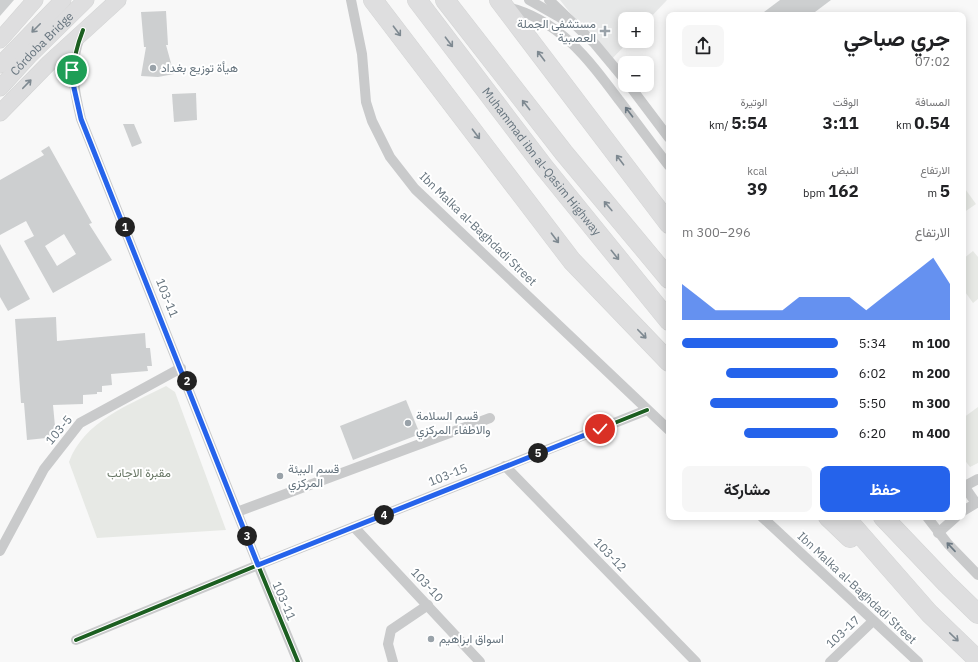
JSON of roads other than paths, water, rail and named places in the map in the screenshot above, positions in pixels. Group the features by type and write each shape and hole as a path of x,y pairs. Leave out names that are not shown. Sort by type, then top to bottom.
{"highway":[{"path":"373,0 572,261 666,359"},
{"name":"Muhammad ibn al-Qasim Highway","path":"417,0 544,167 666,317"},
{"name":"Muhammad ibn al-Qasim Highway","path":"445,0 564,153 666,275"},
{"path":"501,3 666,220"},
{"path":"831,520 978,660"},
{"path":"848,520 929,613"},
{"path":"886,520 978,614"},
{"path":"897,520 946,583"}],"main road":[{"path":"0,40 35,0"},
{"name":"Córdoba Bridge","path":"0,64 63,0"},
{"name":"Córdoba Bridge","path":"0,88 39,46 86,0"},
{"path":"0,113 83,30 118,0"}],"street":[{"name":"Ibn Malka al-Baghdadi Street","path":"351,0 362,54 368,108 380,139 400,172 415,189 666,427"},
{"path":"529,0 583,31"},
{"path":"550,0 583,31 618,71"},
{"path":"501,3 545,24 579,49 596,68 666,162"},
{"name":"103-11","path":"83,30 75,51 72,70 74,88 81,119 182,368 237,512 298,662"},
{"path":"634,92 666,134"},
{"name":"103-5","path":"0,551 44,469 80,423 182,368"},
{"name":"103-15","path":"76,640 258,565 647,410"},
{"path":"237,512 490,418"},
{"name":"103-12","path":"505,466 696,662"},
{"path":"966,485 978,479"},
{"path":"966,488 977,502 966,509"},
{"name":"Ibn Malka al-Baghdadi Street","path":"765,520 918,662"},
{"path":"930,520 938,533 978,575"},
{"path":"938,533 953,520"},
{"name":"103-10","path":"354,527 480,662"},
{"path":"393,662 388,644 391,630 428,605"},
{"name":"103-17","path":"830,662 873,621"}],"place":[{"name":"مستشفى الجملة العصبية","path":"605,31"},
{"name":"هيأة توزيع بغداد","path":"153,68"},
{"name":"قسم السلامة والاطفاء المركزي","path":"408,423"},
{"name":"قسم البيئة المركزي","path":"280,476"},
{"name":"اسواق ابراهيم","path":"431,639"}],"park label":[{"name":"مقبرة الاجانب","path":"139,473"}]}
